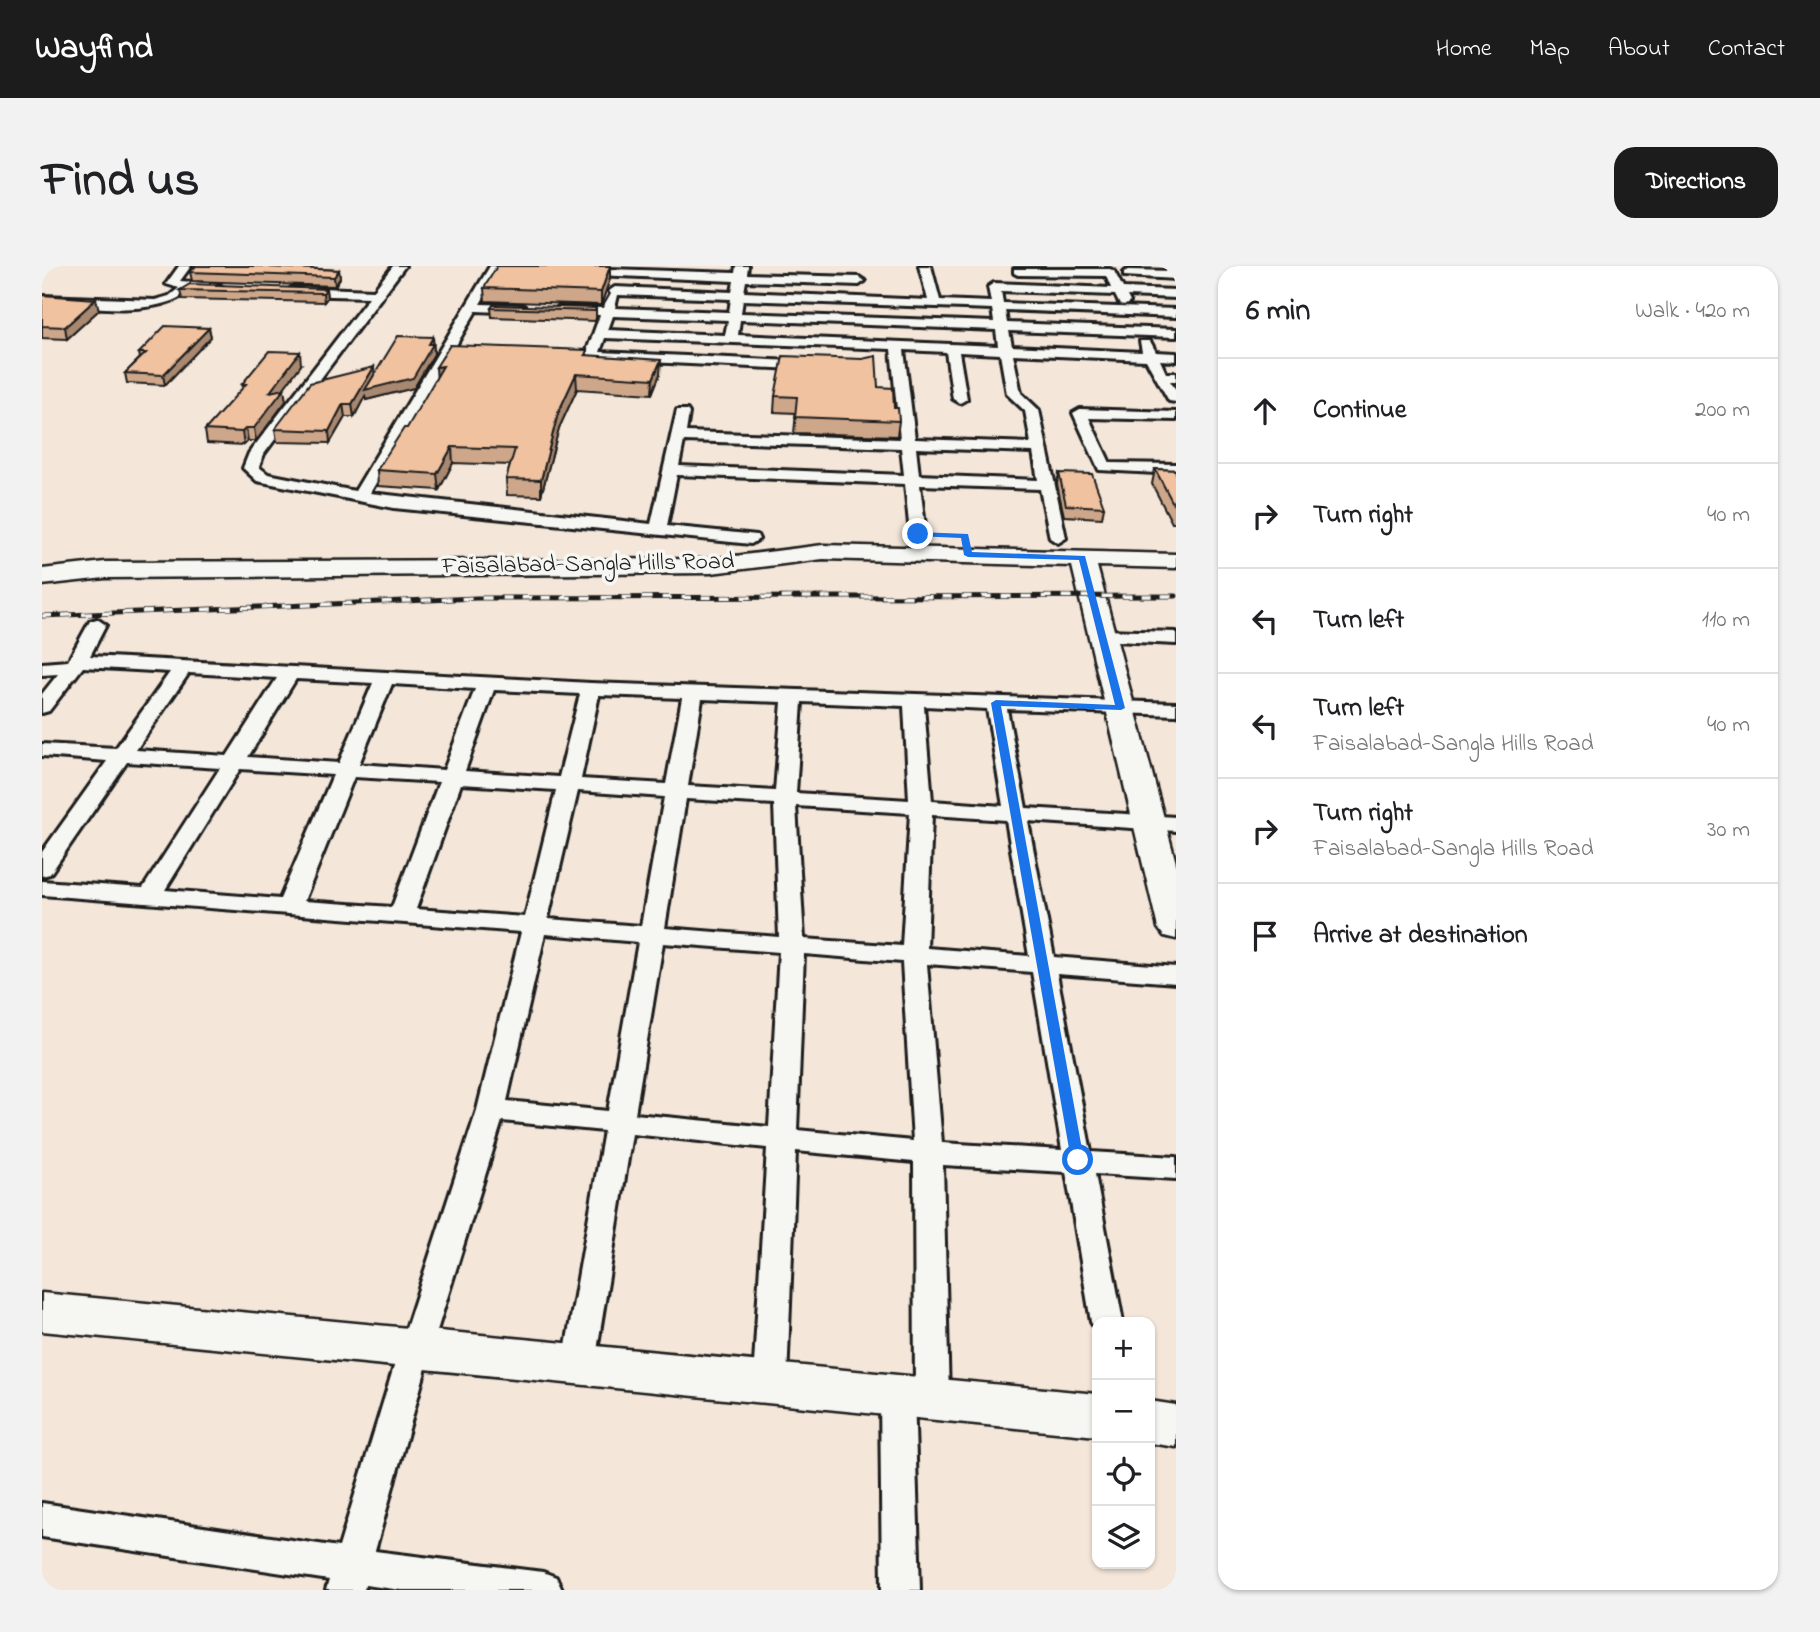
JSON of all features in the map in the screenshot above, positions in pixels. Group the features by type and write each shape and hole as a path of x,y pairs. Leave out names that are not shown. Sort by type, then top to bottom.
{"main road":[{"name":"Faisalabad-Sangla Hills Road","path":"42,561 395,548 692,546 814,531 918,534 967,545 1082,557 1176,561"},
{"name":"Faisalabad-Sangla Hills Road","path":"42,577 105,570 711,565 822,552 1058,538 1176,541"},
{"path":"1082,557 1121,708 1163,823 1176,928"},
{"path":"42,1312 1092,1414"},
{"path":"1155,1423 1176,1426"}],"street":[{"path":"185,266 172,284 235,288"},
{"path":"399,266 257,453 251,468 263,478 394,503 751,539"},
{"path":"925,266 935,304"},
{"path":"360,496 454,352 474,307 500,268"},
{"path":"622,270 600,334 585,356 834,366"},
{"path":"565,271 741,272 859,281"},
{"path":"1018,271 1110,273 1137,331 1169,377 1174,398"},
{"path":"731,339 741,272"},
{"path":"1128,274 1176,275"},
{"path":"42,300 156,304 173,299 188,286"},
{"path":"1058,538 1032,410 1014,394 994,287 1176,293"},
{"path":"274,290 380,294"},
{"path":"615,291 1176,313"},
{"path":"474,307 1176,333"},
{"path":"600,334 1176,357"},
{"path":"897,345 918,534"},
{"path":"952,347 960,400"},
{"path":"658,529 682,413"},
{"path":"1176,416 1080,413 1104,467 1176,469"},
{"path":"677,436 1040,449"},
{"path":"670,470 1047,485"},
{"path":"42,707 75,664 97,625"},
{"path":"1102,636 1176,638"},
{"path":"42,669 75,664 183,667 591,689 1176,709"},
{"path":"42,869 183,667"},
{"path":"149,897 290,673"},
{"path":"289,907 385,678"},
{"path":"401,916 487,683"},
{"path":"347,1578 491,1110 537,926 591,689"},
{"path":"579,1363 693,692"},
{"path":"770,1381 792,944 785,798 792,695"},
{"path":"901,1590 928,1153 914,954 921,808 914,701"},
{"path":"996,703 1106,1317"},
{"path":"42,750 1163,823"},
{"path":"42,888 1176,975"},
{"path":"491,1110 620,1121 782,1141 1176,1168"},
{"path":"42,1520 347,1578 543,1590"}],"building":[{"path":"196,266 272,266 339,270 334,277 190,272"},
{"path":"497,266 610,266 601,292 484,288"},
{"path":"190,284 326,289 323,293 180,290"},
{"path":"42,295 96,299 65,327 42,326"},
{"path":"493,305 596,308 595,311 491,308"},
{"path":"165,326 209,328 163,375 125,373 146,353 139,353"},
{"path":"398,336 433,337 429,344 433,344 413,378 365,390"},
{"path":"450,345 587,350 585,355 661,360 653,379 576,374 558,413 541,480 506,479 515,449 452,447 437,474 377,470 404,428 407,428 443,366 436,367"},
{"path":"269,351 300,352 270,392 284,389 254,428 246,428 242,432 205,430 246,384 242,384"},
{"path":"783,356 862,359 876,356 878,387 893,388 894,408 898,408 899,421 795,417 797,397 775,396"},
{"path":"374,367 352,404 343,404 329,431 275,429 310,383"},
{"path":"1155,469 1176,470 1176,509"},
{"path":"1059,473 1092,474 1104,507 1066,505"}],"railway":[{"path":"42,616 477,598 1176,596"}],"route":[{"path":"918,534 965,536 968,555 1082,557 1121,708 996,703 1078,1160"}]}
